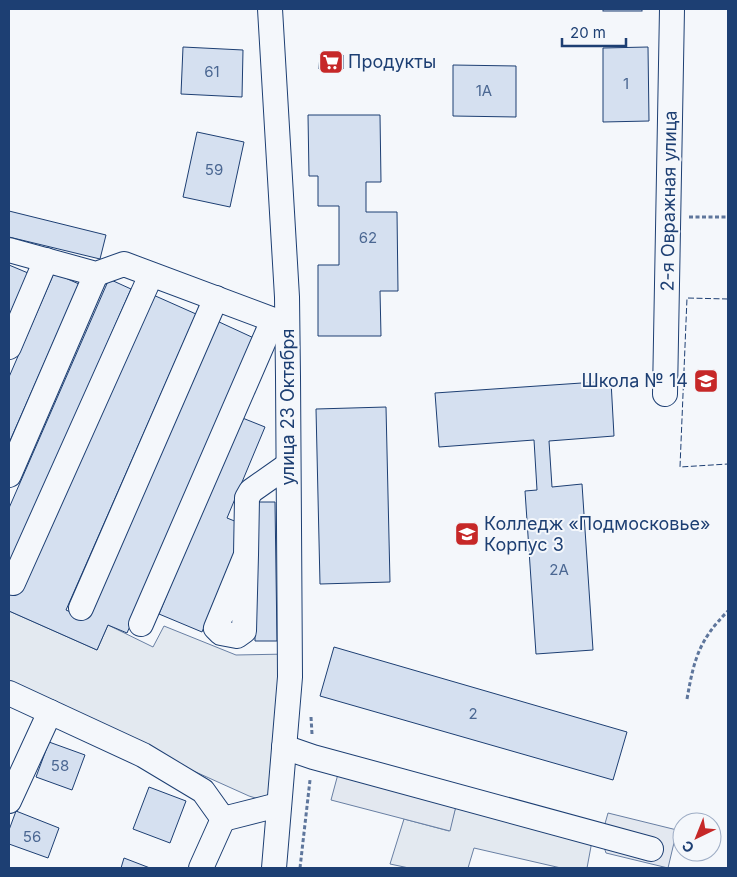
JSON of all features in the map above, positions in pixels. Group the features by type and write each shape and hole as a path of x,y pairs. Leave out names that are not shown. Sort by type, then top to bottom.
{"street":[{"name":"улица 23 Октября","path":"270,9 280,322 288,465 290,677 274,868"},
{"name":"2-я Овражная улица","path":"665,394 672,9"},
{"path":"9,250 96,274 124,264 280,322 141,624"},
{"path":"9,347 46,260"},
{"path":"9,475 96,274"},
{"path":"13,583 151,275"},
{"path":"81,608 216,298"},
{"path":"246,555 247,498 251,490 288,465"},
{"path":"9,694 143,755 203,791 223,819"},
{"path":"9,801 50,712"},
{"path":"284,747 322,760 651,849"},
{"path":"223,819 278,805"},
{"path":"201,868 223,819"}],"path":[{"path":"668,218 728,217"},
{"path":"688,699 693,664 709,630 728,611"}],"shaded area":[{"path":"9,611 97,650 108,625 153,647 164,626 236,655 289,654 278,805 249,796 9,688"},
{"path":"338,774 456,806 450,831 331,800"},
{"path":"456,806 592,841 587,868 561,868 474,848 468,868 409,868 390,864 404,819 449,831"},
{"path":"608,813 672,829 672,851 668,868 606,853 601,838"}],"building":[{"path":"603,9 642,9 642,11 603,11"},
{"path":"183,47 243,50 242,97 181,94"},
{"path":"648,47 649,121 603,122 603,48"},
{"name":"Продукты","path":"320,54 343,55 343,69 319,69"},
{"path":"453,65 516,66 516,117 453,116"},
{"path":"308,115 380,115 381,182 366,182 366,212 397,212 398,291 380,291 381,336 318,336 318,265 339,265 339,206 318,206 318,176 309,176"},
{"path":"197,132 244,142 230,207 183,197"},
{"path":"9,211 106,235 100,259 9,237"},
{"path":"9,265 28,273 9,316"},
{"path":"54,273 79,284 9,443 9,377"},
{"path":"109,279 131,289 9,567 9,508"},
{"path":"151,294 196,314 66,610 86,619 217,321 256,339 127,633 108,625 97,650 9,611 9,581"},
{"path":"611,381 614,436 549,441 552,487 582,484 593,650 536,654 525,491 537,490 534,440 439,447 435,393"},
{"path":"386,407 390,582 320,584 316,409"},
{"path":"240,417 265,427 227,518 237,522 237,547 202,632 159,614"},
{"path":"254,502 275,502 277,641 255,641"},
{"path":"334,647 627,732 613,780 320,696"},
{"path":"49,742 85,755 72,790 36,777"},
{"path":"149,787 186,801 170,843 133,829"},
{"path":"16,811 59,828 48,858 9,844 9,830"},
{"path":"124,858 150,868 121,868"}],"fence":[{"path":"728,299 687,298 680,467 728,464"}],"place":[{"name":"Продукты","path":"331,62"},
{"name":"Школа № 14","path":"706,381"},
{"name":"Колледж «Подмосковье» Корпус 3","path":"467,534"}]}
